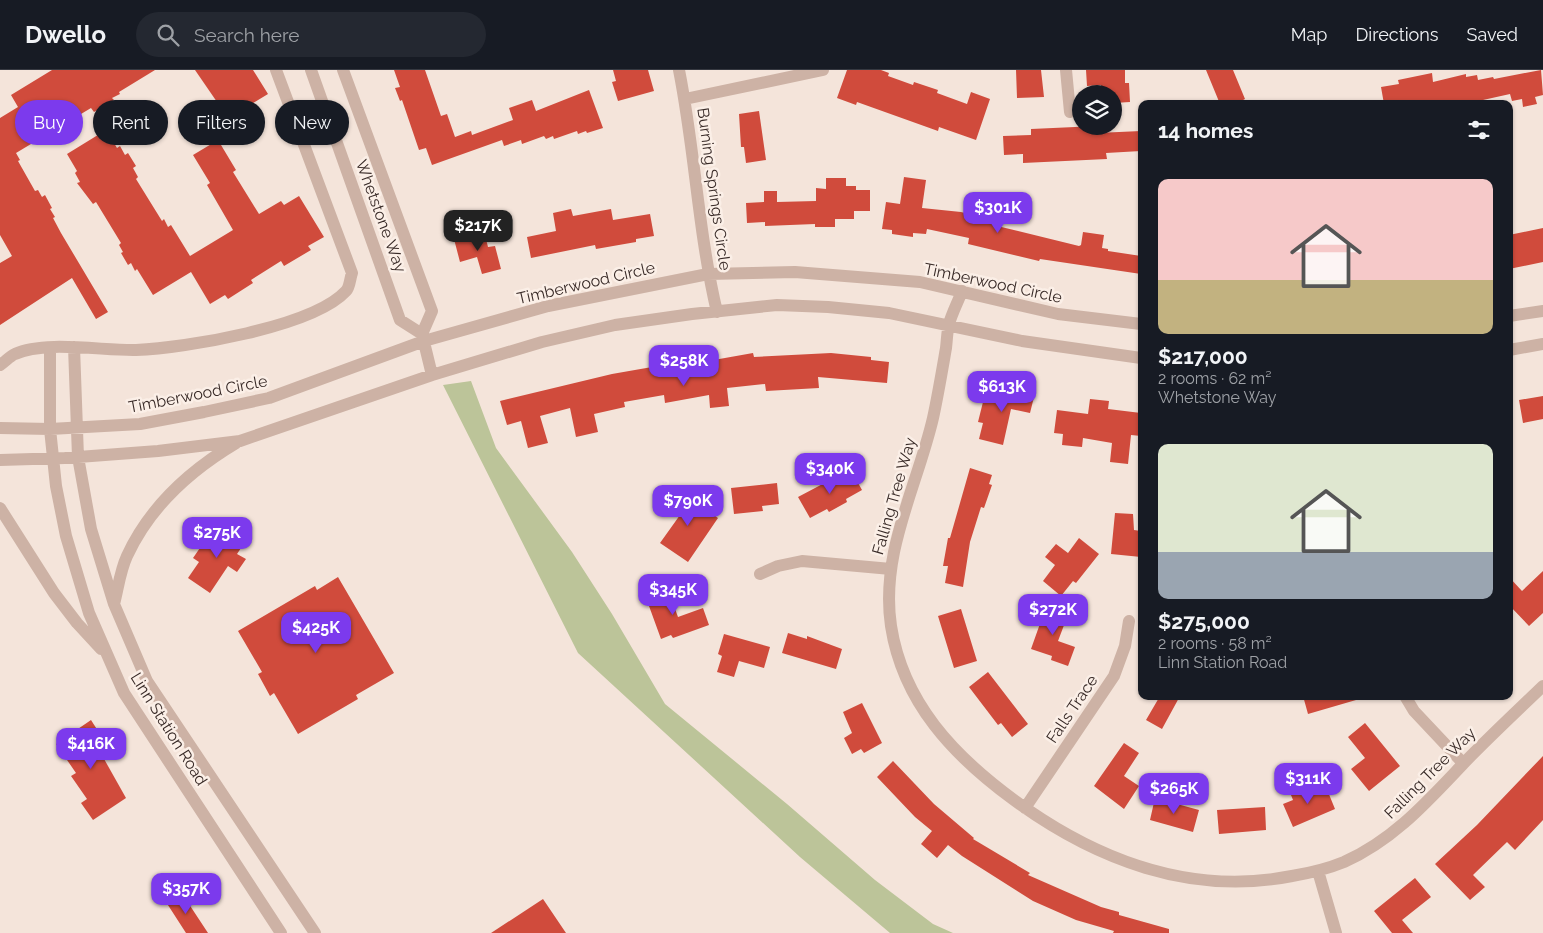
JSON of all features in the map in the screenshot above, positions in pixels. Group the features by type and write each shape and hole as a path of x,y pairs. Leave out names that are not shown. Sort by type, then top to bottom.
{"street":[{"path":"0,365 15,354 50,348 74,347 135,350 189,344 251,333 312,312 337,298 348,289 352,273 276,70"},
{"name":"Whetstone Way","path":"312,70 400,320 423,337 432,311 343,70"},
{"name":"Burning Springs Circle","path":"679,70 685,99 708,274 717,312"},
{"path":"685,99 823,70"},
{"path":"1066,70 1070,112"},
{"name":"Timberwood Circle","path":"0,428 50,429 140,424 269,398 423,337 548,306 708,274 813,273 920,282 1058,314 1138,324"},
{"name":"Falling Tree Way","path":"962,291 948,327 933,418 895,540 889,599 891,628 903,671 912,692 925,713 953,749 979,774 1025,808 1061,831 1106,854 1165,874 1205,881 1242,883 1260,882 1318,871 1364,852 1398,830 1463,763 1543,686"},
{"path":"0,460 52,459 158,451 240,441 432,375 542,342 615,325 777,305 828,306 889,313 948,327 1022,341 1138,358"},
{"path":"1513,315 1543,311"},
{"path":"423,337 432,375"},
{"path":"1513,349 1543,344"},
{"name":"Linn Station Road","path":"74,347 78,457 91,529 114,604 147,680 315,933"},
{"name":"Linn Station Road","path":"50,348 52,459 66,536 89,613 124,693 282,933"},
{"path":"114,604 126,558 141,532 164,500 188,475 240,441"},
{"path":"0,508 54,593 77,623 108,657"},
{"path":"760,574 778,566 802,561 891,569"},
{"name":"Falls Trace","path":"1025,808 1114,676 1124,646 1129,621"},
{"path":"1407,700 1414,711 1463,763"},
{"path":"1318,871 1336,933"}],"green space":[{"path":"471,381 496,448 572,552 612,614 665,704 787,804 875,880 933,924 953,933 890,933 800,857 578,653 443,385"}],"building":[{"path":"52,70 155,70 119,92 120,94 112,98 114,100 93,100 93,111 91,108 83,113 83,100 15,100 15,102 11,95"},
{"path":"195,70 253,70 268,94 258,100 216,100"},
{"path":"394,70 425,70 441,116 447,114 455,137 471,131 472,135 513,120 509,108 532,100 536,111 589,90 603,128 587,133 586,131 578,134 577,131 554,139 553,136 546,139 544,136 522,144 521,140 504,146 502,140 432,165 426,148 419,150 402,100 400,101 395,88 400,87"},
{"path":"613,70 648,70 654,91 618,101 612,82 616,81"},
{"path":"847,70 881,70 889,73 888,76 913,85 914,82 938,90 937,93 967,104 971,92 990,99 976,140 939,127 938,131 857,102 856,105 837,98"},
{"path":"1016,70 1041,70 1044,97 1017,98"},
{"path":"1086,70 1125,70 1125,83 1129,83 1130,102 1122,102 1122,85 1087,85"},
{"path":"1206,70 1233,70 1245,99 1218,100"},
{"path":"1541,70 1543,95 1535,97 1537,104 1523,107 1522,99 1513,101 1510,94 1483,100 1383,100 1381,87 1399,84 1398,80 1432,73 1433,82 1466,74 1466,77 1477,75 1478,80 1493,77 1494,79"},
{"path":"15,109 15,145 29,145 16,153 20,160 18,161 35,191 38,190 42,197 45,195 52,208 50,209 55,217 53,218 61,233 108,312 96,319 72,278 0,325 0,263 12,256 0,235 0,118"},
{"path":"759,111 766,160 746,163 744,147 741,147 739,114"},
{"path":"1072,127 1072,135 1122,135 1122,132 1138,131 1138,151 1106,153 1107,159 1023,163 1023,154 1004,155 1003,136 1031,135 1031,129"},
{"path":"93,138 93,145 115,145 117,148 120,146 125,155 128,153 136,166 133,168 138,177 136,179 162,221 164,219 168,227 171,225 190,256 233,230 207,185 210,183 193,155 210,145 221,145 236,170 233,172 259,214 281,201 284,205 299,196 324,237 308,246 311,250 284,266 281,261 251,280 253,283 228,299 225,295 210,304 191,272 153,295 137,269 135,271 131,263 128,265 121,253 123,252 119,245 121,243 96,202 93,204 77,183 80,182 75,173 77,171 67,154"},
{"path":"904,177 926,180 922,208 961,212 994,221 993,225 1079,246 1081,245 1083,232 1104,235 1102,248 1108,249 1108,251 1138,256 1138,274 1040,259 1039,261 968,244 969,238 927,229 926,234 913,233 913,237 892,234 892,230 882,229 886,202 900,204"},
{"path":"826,178 846,178 846,186 856,186 856,190 870,190 870,211 854,211 854,219 835,219 835,227 815,227 815,224 765,226 765,222 747,223 746,203 764,202 764,191 777,191 777,202 816,201 816,188 826,189"},
{"path":"571,209 573,216 611,209 613,220 650,214 654,236 636,239 636,242 596,249 595,245 531,258 527,237 556,231 553,213"},
{"path":"1543,228 1543,262 1513,268 1513,234"},
{"path":"484,231 488,247 495,246 501,269 482,274 477,257 460,262 454,239"},
{"path":"753,353 754,357 831,353 871,357 871,360 889,362 887,383 818,377 819,388 766,391 765,384 727,388 729,406 710,408 709,395 665,403 664,395 624,402 625,407 594,414 598,432 576,437 570,408 540,416 548,443 528,448 521,421 507,425 500,401 612,374 652,367 652,371"},
{"path":"992,388 1012,393 1013,388 1035,393 1030,413 1011,409 1003,445 979,439 983,423 978,422 983,402 989,403"},
{"path":"1543,396 1543,419 1523,423 1519,400"},
{"path":"1090,399 1109,401 1108,409 1138,413 1138,436 1131,435 1128,464 1110,462 1112,443 1083,438 1082,447 1062,445 1063,434 1054,433 1057,410 1088,414"},
{"path":"970,468 992,475 989,484 992,485 984,508 981,507 970,542 963,587 945,583 948,566 943,566 948,538 950,538"},
{"path":"852,472 862,490 846,499 847,502 829,512 827,509 810,518 798,497 834,478 836,481"},
{"path":"777,483 779,504 762,506 763,511 734,514 731,488"},
{"path":"679,491 718,518 688,562 660,543 680,515 668,507"},
{"path":"1115,513 1133,514 1134,530 1138,531 1138,557 1111,554"},
{"path":"221,525 245,542 237,554 246,559 237,572 228,566 210,593 188,578 199,562 193,558 202,545 207,548"},
{"path":"1079,538 1099,554 1076,583 1073,581 1061,596 1043,581 1055,565 1045,557 1056,544 1068,553"},
{"path":"1543,571 1543,613 1529,626 1513,609 1513,581 1522,591"},
{"path":"338,577 394,673 356,695 358,699 298,734 274,693 270,696 258,674 262,672 238,631 315,586 317,590"},
{"path":"667,587 678,617 703,608 709,625 673,638 671,635 661,639 645,595"},
{"path":"1047,604 1069,612 1058,641 1075,647 1068,666 1051,660 1052,656 1031,649"},
{"path":"961,609 977,661 954,668 938,616"},
{"path":"788,633 807,639 807,636 842,649 836,669 782,653"},
{"path":"724,634 770,647 764,668 739,661 734,677 717,672 722,656 718,654"},
{"path":"988,672 1028,724 1012,737 1001,723 998,725 969,687"},
{"path":"1158,700 1178,700 1162,729 1146,720"},
{"path":"1304,700 1356,700 1308,714"},
{"path":"862,703 882,743 864,753 861,749 852,754 844,738 852,733 843,712"},
{"path":"91,720 107,745 99,750 126,798 93,820 81,803 87,799 71,776 76,773 56,744"},
{"path":"1365,723 1400,766 1369,791 1351,769 1365,758 1348,737"},
{"path":"1124,743 1139,753 1124,776 1139,786 1124,809 1094,786"},
{"path":"1543,756 1543,820 1515,850 1507,842 1473,875 1485,887 1470,900 1435,864 1477,825"},
{"path":"893,761 934,804 973,839 1030,873 1028,875 1101,907 1119,912 1119,915 1169,929 1169,933 1113,933 1114,931 1076,920 1033,901 948,845 937,858 921,844 932,831 915,817 877,777"},
{"path":"1305,783 1309,794 1326,787 1335,809 1293,827 1283,804 1293,800 1289,790"},
{"path":"1155,798 1199,810 1193,832 1150,820"},
{"path":"1265,807 1266,830 1219,834 1217,810"},
{"path":"1415,878 1431,897 1402,920 1413,933 1392,933 1374,911"},
{"path":"181,892 208,933 186,933 166,902"},
{"path":"543,899 566,933 491,933"}]}
